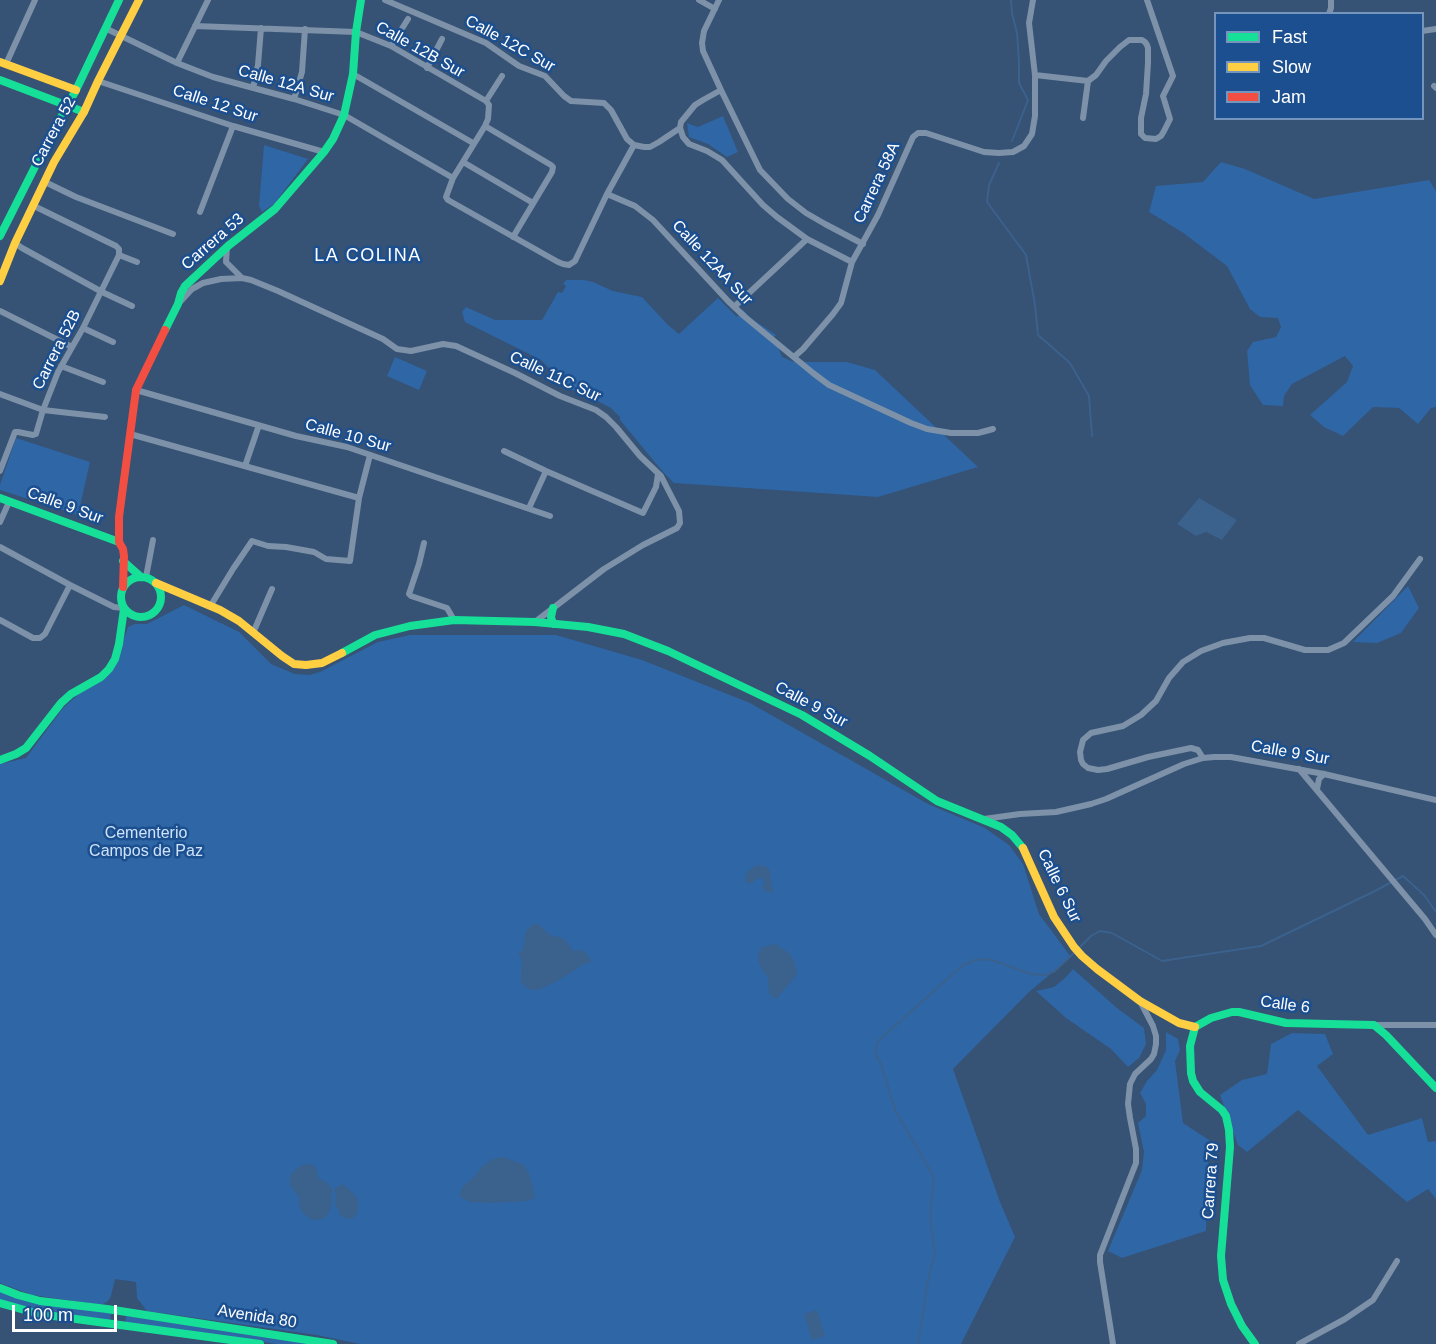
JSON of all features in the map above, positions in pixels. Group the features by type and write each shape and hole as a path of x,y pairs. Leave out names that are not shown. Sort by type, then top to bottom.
{"main road":[{"name":"Carrera 52","path":"0,236 47,142 68,106 119,0"},
{"name":"Carrera 52","path":"0,281 15,243 54,162 84,112 139,0"},
{"name":"Carrera 53","path":"123,587 123,549 119,542 119,517 136,390 185,286 228,246 275,209 333,139 344,115 352,74 361,0"},
{"path":"3,63 76,90"},
{"path":"0,80 84,112"},
{"name":"Calle 9 Sur","path":"0,498 119,542"},
{"path":"123,561 156,583 160,592 160,604"},
{"path":"0,760 26,748 71,694 101,677 110,669 123,624 120,596 123,587 133,578 144,577"},
{"name":"Calle 9 Sur","path":"156,583 211,605 239,621 294,664 322,663 375,635 394,629 454,620 535,622 588,627 624,634 668,651 802,715 870,756 937,801 984,819"},
{"path":"123,608 141,618 150,615 167,597 179,593"},
{"path":"553,608 551,617 553,624"},
{"path":"123,624 132,615"},
{"name":"Calle 6 Sur","path":"984,819 1001,827 1019,841 1054,917 1077,950 1090,964 1140,1001 1179,1023 1195,1027"},
{"name":"Calle 6","path":"1195,1027 1211,1018 1232,1012 1286,1023 1374,1025"},
{"path":"1374,1025 1436,1088"},
{"name":"Carrera 79","path":"1195,1027 1190,1046 1193,1081 1200,1092 1222,1110 1229,1130 1230,1147 1221,1256 1223,1280 1237,1317 1255,1344"},
{"name":"Avenida 80","path":"0,1288 40,1300 333,1344"},
{"name":"Avenida 80","path":"0,1303 17,1309 62,1318 222,1341 260,1344"},
{"path":"0,1309 17,1309"}],"street":[{"path":"3,63 35,0"},
{"path":"177,63 208,0"},
{"name":"Calle 12C Sur","path":"386,0 486,44 519,66 545,76 564,96 571,100 604,103 614,114 627,139 634,145"},
{"path":"699,0 715,9"},
{"path":"719,0 704,31 703,51 760,170 788,199 806,213 863,244"},
{"path":"1033,0 1029,23 1035,75 1088,81 1129,40 1145,42 1148,48 1148,63 1141,134 1145,138 1156,139 1161,136 1170,119 1163,96 1173,76 1147,0"},
{"path":"391,46 408,19"},
{"name":"Calle 12B Sur","path":"195,26 356,32 391,46 486,101"},
{"name":"Calle 12A Sur","path":"105,28 177,63 213,77 344,115 453,178"},
{"path":"253,88 258,65 261,28"},
{"path":"294,99 302,72 305,30"},
{"path":"427,68 442,39"},
{"path":"352,74 473,143"},
{"name":"Carrera 58A","path":"794,357 841,303 852,262 878,215 913,136 926,133 984,152 1013,152 1024,146 1032,134 1035,75"},
{"path":"502,76 486,101 489,105 488,119 453,178 447,193 448,200 563,264 569,265 578,256 607,194 634,145 650,147 681,128"},
{"name":"Calle 12 Sur","path":"98,81 233,126 324,152"},
{"path":"1083,118 1088,81"},
{"path":"721,90 695,105 681,122 683,137 689,144 722,160 763,205 807,239 852,262"},
{"path":"201,212 233,126"},
{"path":"485,126 553,167 513,237"},
{"path":"463,162 533,202"},
{"path":"45,182 76,197 172,234"},
{"name":"Calle 12AA Sur","path":"607,194 635,206 653,220 734,307 759,330 829,385 910,423 938,431 978,433 993,429"},
{"path":"34,206 116,246 119,249 119,255 137,262"},
{"path":"734,307 807,239"},
{"path":"15,243 102,292 132,306"},
{"path":"228,246 226,262 242,278"},
{"name":"Carrera 52B","path":"0,471 14,434 18,432 34,435 61,366 102,292 119,255"},
{"path":"178,304 192,289 203,283 242,278"},
{"name":"Calle 11C Sur","path":"242,278 278,291 382,339 397,349 411,351 447,344 456,346 560,396 597,410 616,426 664,482 679,511 680,522 677,528 643,545 604,569 553,608"},
{"path":"0,311 72,347"},
{"path":"83,328 113,342"},
{"path":"61,366 103,382"},
{"name":"Calle 10 Sur","path":"136,390 296,436 347,447 550,516"},
{"path":"0,394 43,410 105,417"},
{"path":"245,466 259,425"},
{"path":"130,434 359,498"},
{"path":"504,451 643,513 656,487 658,474"},
{"path":"211,605 252,541 268,546 314,552 326,559 350,561 359,498 370,454"},
{"path":"529,508 546,471"},
{"path":"656,487 664,482"},
{"path":"0,522 9,502"},
{"path":"144,577 153,540"},
{"path":"424,543 408,592 411,596 447,608 454,620"},
{"path":"0,547 114,607 123,608"},
{"path":"1203,758 1198,750 1191,748 1098,770 1085,766 1080,752 1083,740 1091,733 1123,726 1141,715 1156,701 1169,678 1183,662 1201,651 1222,643 1250,638 1264,638 1305,650 1328,650 1344,643 1393,596 1420,559"},
{"path":"0,620 33,638 39,638 45,634 70,585"},
{"path":"253,633 272,589"},
{"path":"535,622 553,608"},
{"name":"Calle 9 Sur","path":"984,819 1056,812 1091,804 1203,758 1231,757 1299,769 1436,800"},
{"path":"1299,769 1429,923 1436,935"},
{"path":"1317,789 1319,778 1324,774"},
{"path":"1113,1344 1100,1255 1136,1163 1136,1149 1128,1104 1130,1084 1135,1074 1151,1059 1156,1044 1153,1026 1140,1001"},
{"name":"Calle 6","path":"1374,1025 1436,1024"},
{"path":"1299,1344 1345,1319 1373,1300 1397,1261"}],"green space":[{"path":"723,116 738,152 727,157 708,144 689,137 687,123 698,127"},
{"path":"264,145 308,159 274,204 262,212 259,206"},
{"path":"1221,162 1245,169 1314,199 1429,180 1436,191 1436,407 1431,408 1418,424 1399,408 1373,407 1343,436 1324,427 1310,415 1347,382 1353,366 1345,356 1292,384 1284,396 1283,406 1263,405 1250,385 1247,351 1253,342 1276,337 1281,327 1278,318 1260,317 1250,309 1227,266 1182,232 1149,212 1156,186 1203,182"},
{"path":"566,280 593,282 613,291 642,297 679,334 718,298 737,317 743,310 776,335 774,337 782,357 794,362 847,362 875,370 978,467 878,497 674,483 611,408 564,387 552,378 549,368 541,360 465,322 462,312 466,307 495,320 542,320 558,292 562,293"},
{"path":"395,357 427,371 419,390 387,376"},
{"path":"16,438 90,462 78,515 0,490"},
{"path":"1408,586 1419,608 1401,633 1377,643 1353,642"},
{"name":"Cementerio Campos de Paz","path":"184,605 239,632 271,664 295,674 309,675 320,672 378,642 410,635 556,635 642,660 750,703 928,804 985,828 1009,845 1023,864 1039,914 1071,957 1029,992 953,1069 1000,1202 1015,1237 961,1344 360,1344 317,1335 147,1311 137,1298 136,1282 115,1279 111,1296 103,1304 32,1295 0,1283 0,764 26,758 63,708 116,661 128,627 135,624 147,624"},
{"path":"1073,969 1117,1008 1144,1028 1146,1044 1139,1058 1128,1067 1111,1049 1066,1018 1036,991 1054,987"},
{"path":"1166,1032 1178,1039 1180,1050 1175,1061 1183,1123 1209,1140 1206,1231 1122,1258 1108,1251 1142,1170 1144,1152 1138,1123 1146,1116 1146,1104 1140,1093 1157,1070 1166,1050"},
{"path":"1292,1033 1325,1034 1333,1054 1317,1066 1368,1135 1422,1118 1428,1142 1436,1141 1436,1199 1428,1189 1407,1202 1298,1110 1247,1152 1238,1145 1220,1095 1242,1080 1267,1074 1271,1044"},
{"path":"0,1292 111,1313 110,1321 27,1308 0,1300"},
{"path":"126,1316 318,1344 277,1344 125,1322"}],"shaded area":[{"path":"1199,498 1237,520 1222,540 1206,532 1196,536 1177,524"},
{"path":"757,865 767,867 770,872 773,892 765,892 762,887 765,882 762,878 749,884 746,882 747,872"},
{"path":"533,924 538,924 550,935 563,938 573,951 582,950 587,954 590,963 586,963 538,990 528,989 521,982 522,961 518,953 523,950 526,931"},
{"path":"774,944 790,954 797,973 774,999 769,993 768,978 758,959 761,948"},
{"path":"501,1157 524,1165 530,1176 535,1198 527,1201 490,1203 470,1202 459,1195 464,1185 483,1166"},
{"path":"301,1165 315,1166 318,1178 332,1189 331,1209 325,1218 320,1220 310,1219 302,1212 299,1197 290,1185 290,1176 294,1171"},
{"path":"343,1184 356,1196 358,1201 358,1212 349,1219 340,1216 335,1205 337,1194 334,1191 335,1188"},
{"path":"817,1310 825,1336 812,1340 804,1314"}],"waterway":[{"path":"1011,0 1017,33 1019,83 1028,100 1012,141"},
{"path":"999,163 989,185 987,202 1026,255 1038,335 1070,363 1089,396 1092,436"},
{"path":"1079,948 1100,931 1112,933 1162,961 1261,946 1403,876 1424,895 1436,912"},
{"path":"918,1344 928,1280 935,1253 930,1217 934,1177 895,1110 881,1064 875,1053 878,1041 963,965 975,960 989,959 1031,974 1046,975 1055,971 1075,952"}],"traffic: fast":[{"path":"0,236 76,90 119,0"},
{"path":"165,330 185,286 228,246 275,209 333,139 344,115 353,74 361,0"},
{"path":"0,80 84,112"},
{"path":"0,498 119,542"},
{"path":"123,561 141,577"},
{"path":"141,577 149,578 155,583 160,589 161,597 160,605 155,611 149,616 141,617 133,616 127,611 122,605 121,597 122,589 127,583 133,578 141,577"},
{"path":"553,608 551,617 553,624"},
{"path":"0,760 26,748 61,703 71,694 101,677 109,669 115,659 119,644 124,609"},
{"path":"342,653 375,635 410,626 454,620 535,622 588,627 624,634 668,651 802,715 870,756 937,801 1001,827 1012,835 1023,848"},
{"path":"1195,1027 1211,1018 1232,1012 1286,1023 1374,1025 1436,1088"},
{"path":"1195,1027 1190,1046 1193,1081 1200,1092 1222,1110 1229,1130 1230,1147 1221,1256 1223,1280 1231,1304 1242,1326 1255,1344"},
{"path":"0,1288 40,1301 107,1309 333,1344"},
{"path":"0,1303 39,1314 260,1344"}],"traffic: slow":[{"path":"0,281 15,243 54,162 84,112 139,0"},
{"path":"0,62 76,90"},
{"path":"156,583 220,610 239,621 294,664 322,663 342,653"},
{"path":"1023,848 1054,917 1082,956 1140,1001 1179,1023 1195,1027"}],"traffic: jam":[{"path":"123,587 124,556 119,542 119,517 136,390 165,330"}],"district":[{"name":"LA COLINA","path":"368,256"}]}
